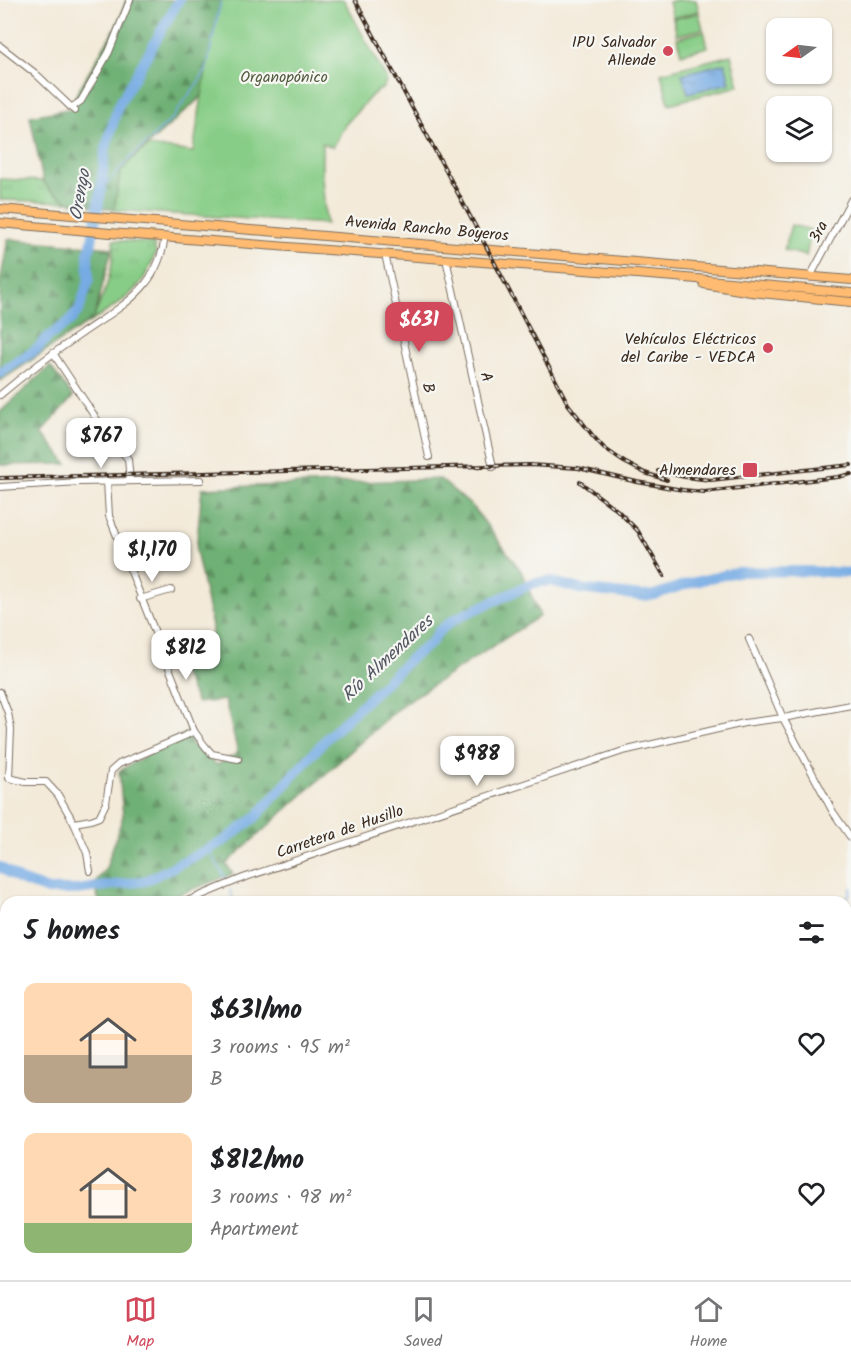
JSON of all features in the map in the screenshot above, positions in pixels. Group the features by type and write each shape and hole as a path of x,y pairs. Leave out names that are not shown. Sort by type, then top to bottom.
{"highway":[{"name":"Avenida Rancho Boyeros","path":"0,209 851,280"},
{"name":"Avenida Rancho Boyeros","path":"0,223 851,293"},
{"path":"675,277 751,292 851,302"}],"street":[{"path":"0,46 36,74 73,109 81,101 109,52 130,0"},
{"name":"3ra","path":"810,277 851,200"},
{"path":"0,395 53,353 133,297 147,282 155,268 164,248 165,237"},
{"name":"B","path":"386,254 429,457"},
{"name":"A","path":"446,259 493,467"},
{"path":"53,353 99,423 128,459 129,481"},
{"path":"0,487 106,481 201,480"},
{"path":"106,481 109,516 194,731 212,754 238,759"},
{"path":"140,599 171,590"},
{"path":"749,639 783,718 833,812 851,838"},
{"path":"0,692 11,729 9,778 26,782 46,782 58,795 87,853 90,871"},
{"name":"Carretera de Husillo","path":"199,896 243,878 623,751 744,723 851,705"},
{"path":"74,823 99,817 106,803 111,771 119,764 194,731"}],"green space":[{"path":"126,0 221,0 202,96 132,159 121,172 114,210 69,202 51,191 43,181 30,116 74,108 75,96 119,21"},
{"name":"Organopónico","path":"221,0 344,0 387,80 383,88 373,94 345,125 333,147 322,143 326,224 114,210 121,172 132,159 149,146 193,152 206,71"},
{"path":"696,0 699,11 673,18 669,2"},
{"path":"699,13 703,29 677,35 673,19"},
{"path":"704,31 708,47 681,54 677,38"},
{"path":"731,55 739,86 669,104 661,73"},
{"path":"0,179 43,181 51,191 69,202 0,200"},
{"path":"791,225 812,230 806,256 784,250"},
{"path":"8,239 112,248 94,319 0,381 0,284"},
{"path":"113,240 153,243 156,252 146,275 136,288 92,321 111,271"},
{"path":"50,366 73,397 42,432 67,464 0,465 0,412"},
{"path":"440,479 474,508 521,571 540,616 403,704 226,864 233,874 175,896 98,896 94,884 106,868 123,816 119,771 189,731 192,744 217,765 238,753 225,700 197,703 173,652 212,637 212,626 196,551 202,488"}],"water":[{"path":"725,63 730,83 688,93 682,74"}],"waterway":[{"name":"Orengo","path":"0,373 37,349 48,337 70,321 79,310 89,280 88,253 101,190 105,151 118,106 179,0"},
{"path":"101,190 131,157 171,120 206,71 221,0"},
{"name":"Río Almendares","path":"0,867 20,880 48,890 76,890 145,881 224,841 256,817 328,737 411,658 431,643 439,631 465,614 534,583 550,581 580,589 642,596 654,595 690,583 737,572 851,573"},
{"path":"208,849 226,879"},
{"path":"848,896 851,888"},
{"path":"230,890 232,896"}],"railway":[{"path":"355,0 568,404 605,449 645,473 667,480"},
{"path":"0,478 530,465 578,468 637,482 704,492 851,474"},
{"path":"658,471 711,480 851,465"},
{"path":"580,482 617,510 638,531 664,576"}],"place":[{"name":"IPU Salvador Allende","path":"668,51"},
{"name":"Vehículos Eléctricos del Caribe - VEDCA","path":"768,348"},
{"name":"Almendares","path":"750,470"}]}
